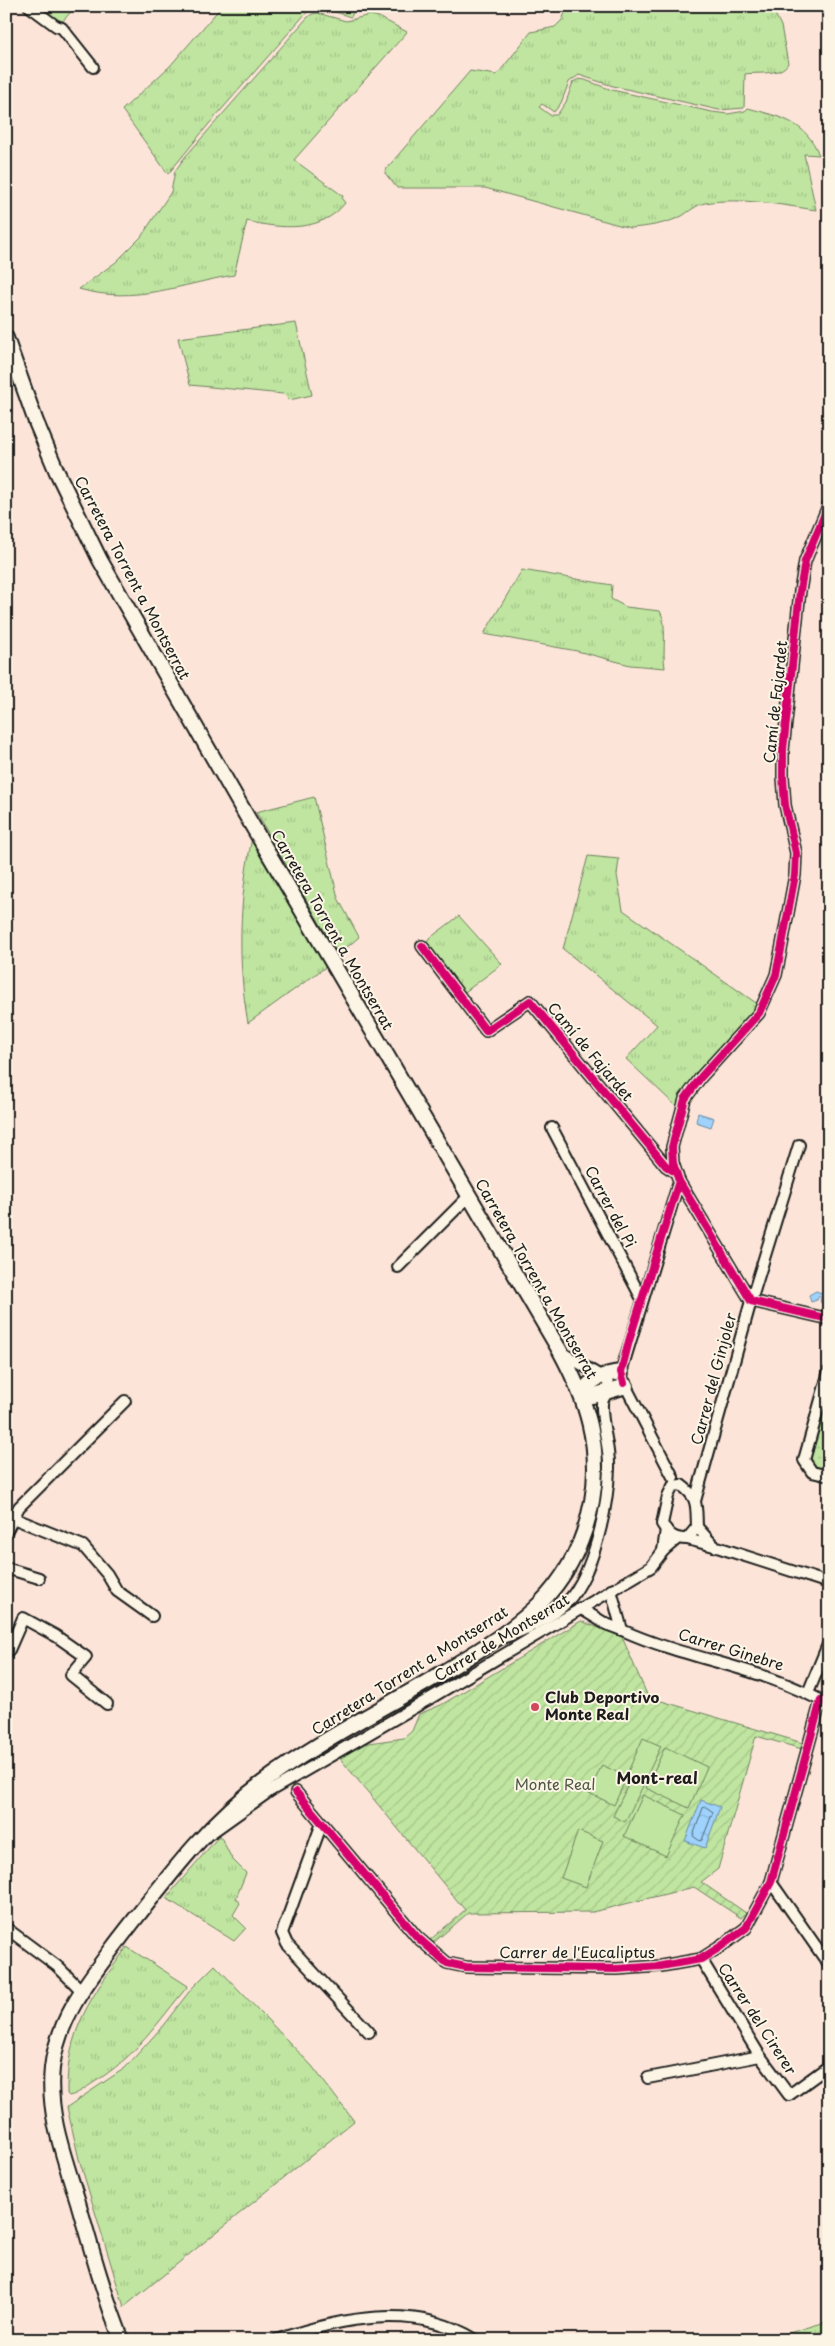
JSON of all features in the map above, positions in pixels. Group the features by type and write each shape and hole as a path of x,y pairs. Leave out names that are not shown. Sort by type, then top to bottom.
{"main road":[{"name":"Carretera Torrent a Montserrat","path":"6,338 36,422 57,472 100,560 308,922 470,1195 560,1352 582,1393 593,1431 595,1449 594,1493 579,1549 553,1590 534,1611 498,1639 268,1779 244,1796 200,1840 155,1894 82,1990 59,2035 52,2068 50,2090 56,2130 62,2151 122,2340"},
{"path":"601,1376 624,1380 608,1393 592,1396 582,1393 586,1385 601,1376"}],"street":[{"path":"29,6 56,26 62,28 93,67"},
{"name":"Camí de Fajardet","path":"624,1380 642,1299 677,1176 672,1147 685,1099 701,1077 759,1013 776,975 795,875 796,853 785,805 783,750 800,591 805,561 829,504"},
{"name":"Camí de Fajardet","path":"422,946 486,1031 530,1001 666,1166 677,1176"},
{"name":"Carrer del Pi","path":"552,1128 642,1299"},
{"name":"Carrer del Ginjoler","path":"695,1500 751,1301 799,1145"},
{"path":"677,1176 751,1301 829,1319"},
{"path":"398,1267 470,1195"},
{"path":"560,1352 607,1380 608,1393"},
{"path":"829,1371 804,1460 812,1472 829,1476"},
{"path":"624,1380 679,1484 694,1494 697,1527 714,1546"},
{"name":"Carrer de Montserrat","path":"498,1639 519,1633 558,1609 568,1601 579,1584 599,1538 606,1507 609,1467 601,1401 608,1393"},
{"path":"6,1532 19,1507 125,1401"},
{"path":"702,1478 679,1484 668,1496 662,1524 666,1529 682,1539 714,1546 829,1583"},
{"path":"14,1518 83,1546 107,1574 117,1591 152,1616"},
{"name":"Carrer de Montserrat","path":"200,1840 222,1827 280,1785 651,1567 663,1551 697,1527"},
{"path":"663,1551 666,1529"},
{"path":"6,1568 39,1578"},
{"path":"611,1590 622,1630"},
{"name":"Carrer Ginebre","path":"580,1608 606,1624 686,1652 766,1675 808,1693 825,1703"},
{"path":"6,1650 9,1650 24,1618 56,1636 86,1657 71,1675 107,1704"},
{"path":"808,1693 829,1642"},
{"name":"Carrer de l'Eucaliptus","path":"296,1792 417,1937 447,1963 466,1967 617,1969 661,1966 701,1959 746,1928 771,1882 825,1703"},
{"path":"280,1785 296,1792 295,1776"},
{"path":"322,1823 282,1933 286,1944 369,2032"},
{"path":"771,1882 829,1965"},
{"path":"6,1928 57,1966 82,1990"},
{"name":"Carrer del Cirerer","path":"701,1959 760,2056 789,2095 829,2066"},
{"path":"648,2078 760,2056"},
{"path":"276,2340 344,2321 373,2318 412,2318 436,2322 455,2328 476,2340"}],"green space":[{"path":"31,6 76,6 61,23 57,23"},
{"path":"222,6 356,6 351,17 322,9 311,10 306,13 208,125 168,174 122,110 170,66"},
{"path":"568,6 771,6 781,26 788,63 785,67 775,72 745,74 744,108 719,110 613,86 579,75 569,82 561,103 554,112 542,104 539,107 550,115 557,115 566,102 573,82 579,79 612,90 712,112 728,114 745,111 748,108 771,114 791,122 807,135 814,144 819,155 804,154 816,210 761,202 719,201 702,204 670,221 630,228 485,188 397,188 385,173 387,168 470,71 497,75 531,32 555,27 562,20"},
{"path":"317,13 346,21 370,15 379,17 407,32 294,160 343,196 342,199 345,203 336,213 325,220 313,224 286,227 247,221 234,275 138,294 119,295 79,289 116,262 141,237 171,192 175,171 185,157 307,18"},
{"path":"296,323 312,395 289,400 283,394 190,385 178,338"},
{"path":"522,570 612,585 611,599 626,607 660,611 664,623 665,668 630,665 577,651 484,634"},
{"path":"314,797 338,898 359,937 338,955 256,812"},
{"path":"252,838 327,966 248,1023 242,977 241,930 244,884"},
{"path":"588,856 619,859 617,875 623,910 759,1005 676,1106 626,1059 657,1025 563,949"},
{"path":"459,916 502,964 465,992 426,941"},
{"path":"829,1389 829,1471 813,1465 810,1456"},
{"name":"Monte Real","path":"581,1621 622,1637 648,1697 803,1743 802,1749 756,1736 718,1869 701,1882 746,1913 741,1918 694,1887 593,1912 468,1913 433,1943 430,1940 465,1910 338,1756 341,1747 404,1738 412,1731 419,1714 441,1705"},
{"path":"643,1738 661,1746 643,1784 626,1776"},
{"path":"665,1747 707,1767 689,1808 646,1788"},
{"path":"602,1765 627,1777 614,1805 589,1793"},
{"path":"631,1779 643,1786 625,1822 613,1816"},
{"path":"643,1795 685,1815 666,1856 624,1836"},
{"path":"578,1831 603,1841 586,1887 561,1878"},
{"path":"220,1835 232,1859 246,1873 236,1898 240,1903 233,1915 246,1928 234,1941 166,1898"},
{"path":"127,1947 188,1986 145,2039 122,2062 84,2089 69,2096 67,2094 68,2071 71,2051 83,2015 102,1982"},
{"path":"215,1965 312,2066 354,2121 124,2307 79,2159 67,2107 125,2068 161,2028 192,1988"},
{"path":"829,2321 829,2340 754,2340 779,2336"}],"water":[{"path":"698,1113 714,1118 711,1127 696,1122"},
{"path":"816,1291 827,1295 828,1302 822,1304 819,1295 817,1300 811,1302 809,1295"},
{"path":"701,1800 720,1807 705,1848 685,1841"}],"cycle path":[{"path":"624,1383 621,1372 629,1341 679,1181 673,1163 672,1147 685,1099 701,1077 759,1013 776,975 795,875 796,853 785,805 783,750 800,591 805,561 829,504"},
{"path":"422,946 486,1031 530,1001 666,1166 675,1172"},
{"path":"679,1181 751,1301 829,1319"},
{"path":"296,1792 417,1937 447,1963 466,1967 617,1969 661,1966 701,1959 746,1928 771,1882 821,1700"}],"place":[{"name":"Club Deportivo Monte Real","path":"535,1707"}],"district":[{"name":"Mont-real","path":"657,1778"}]}
